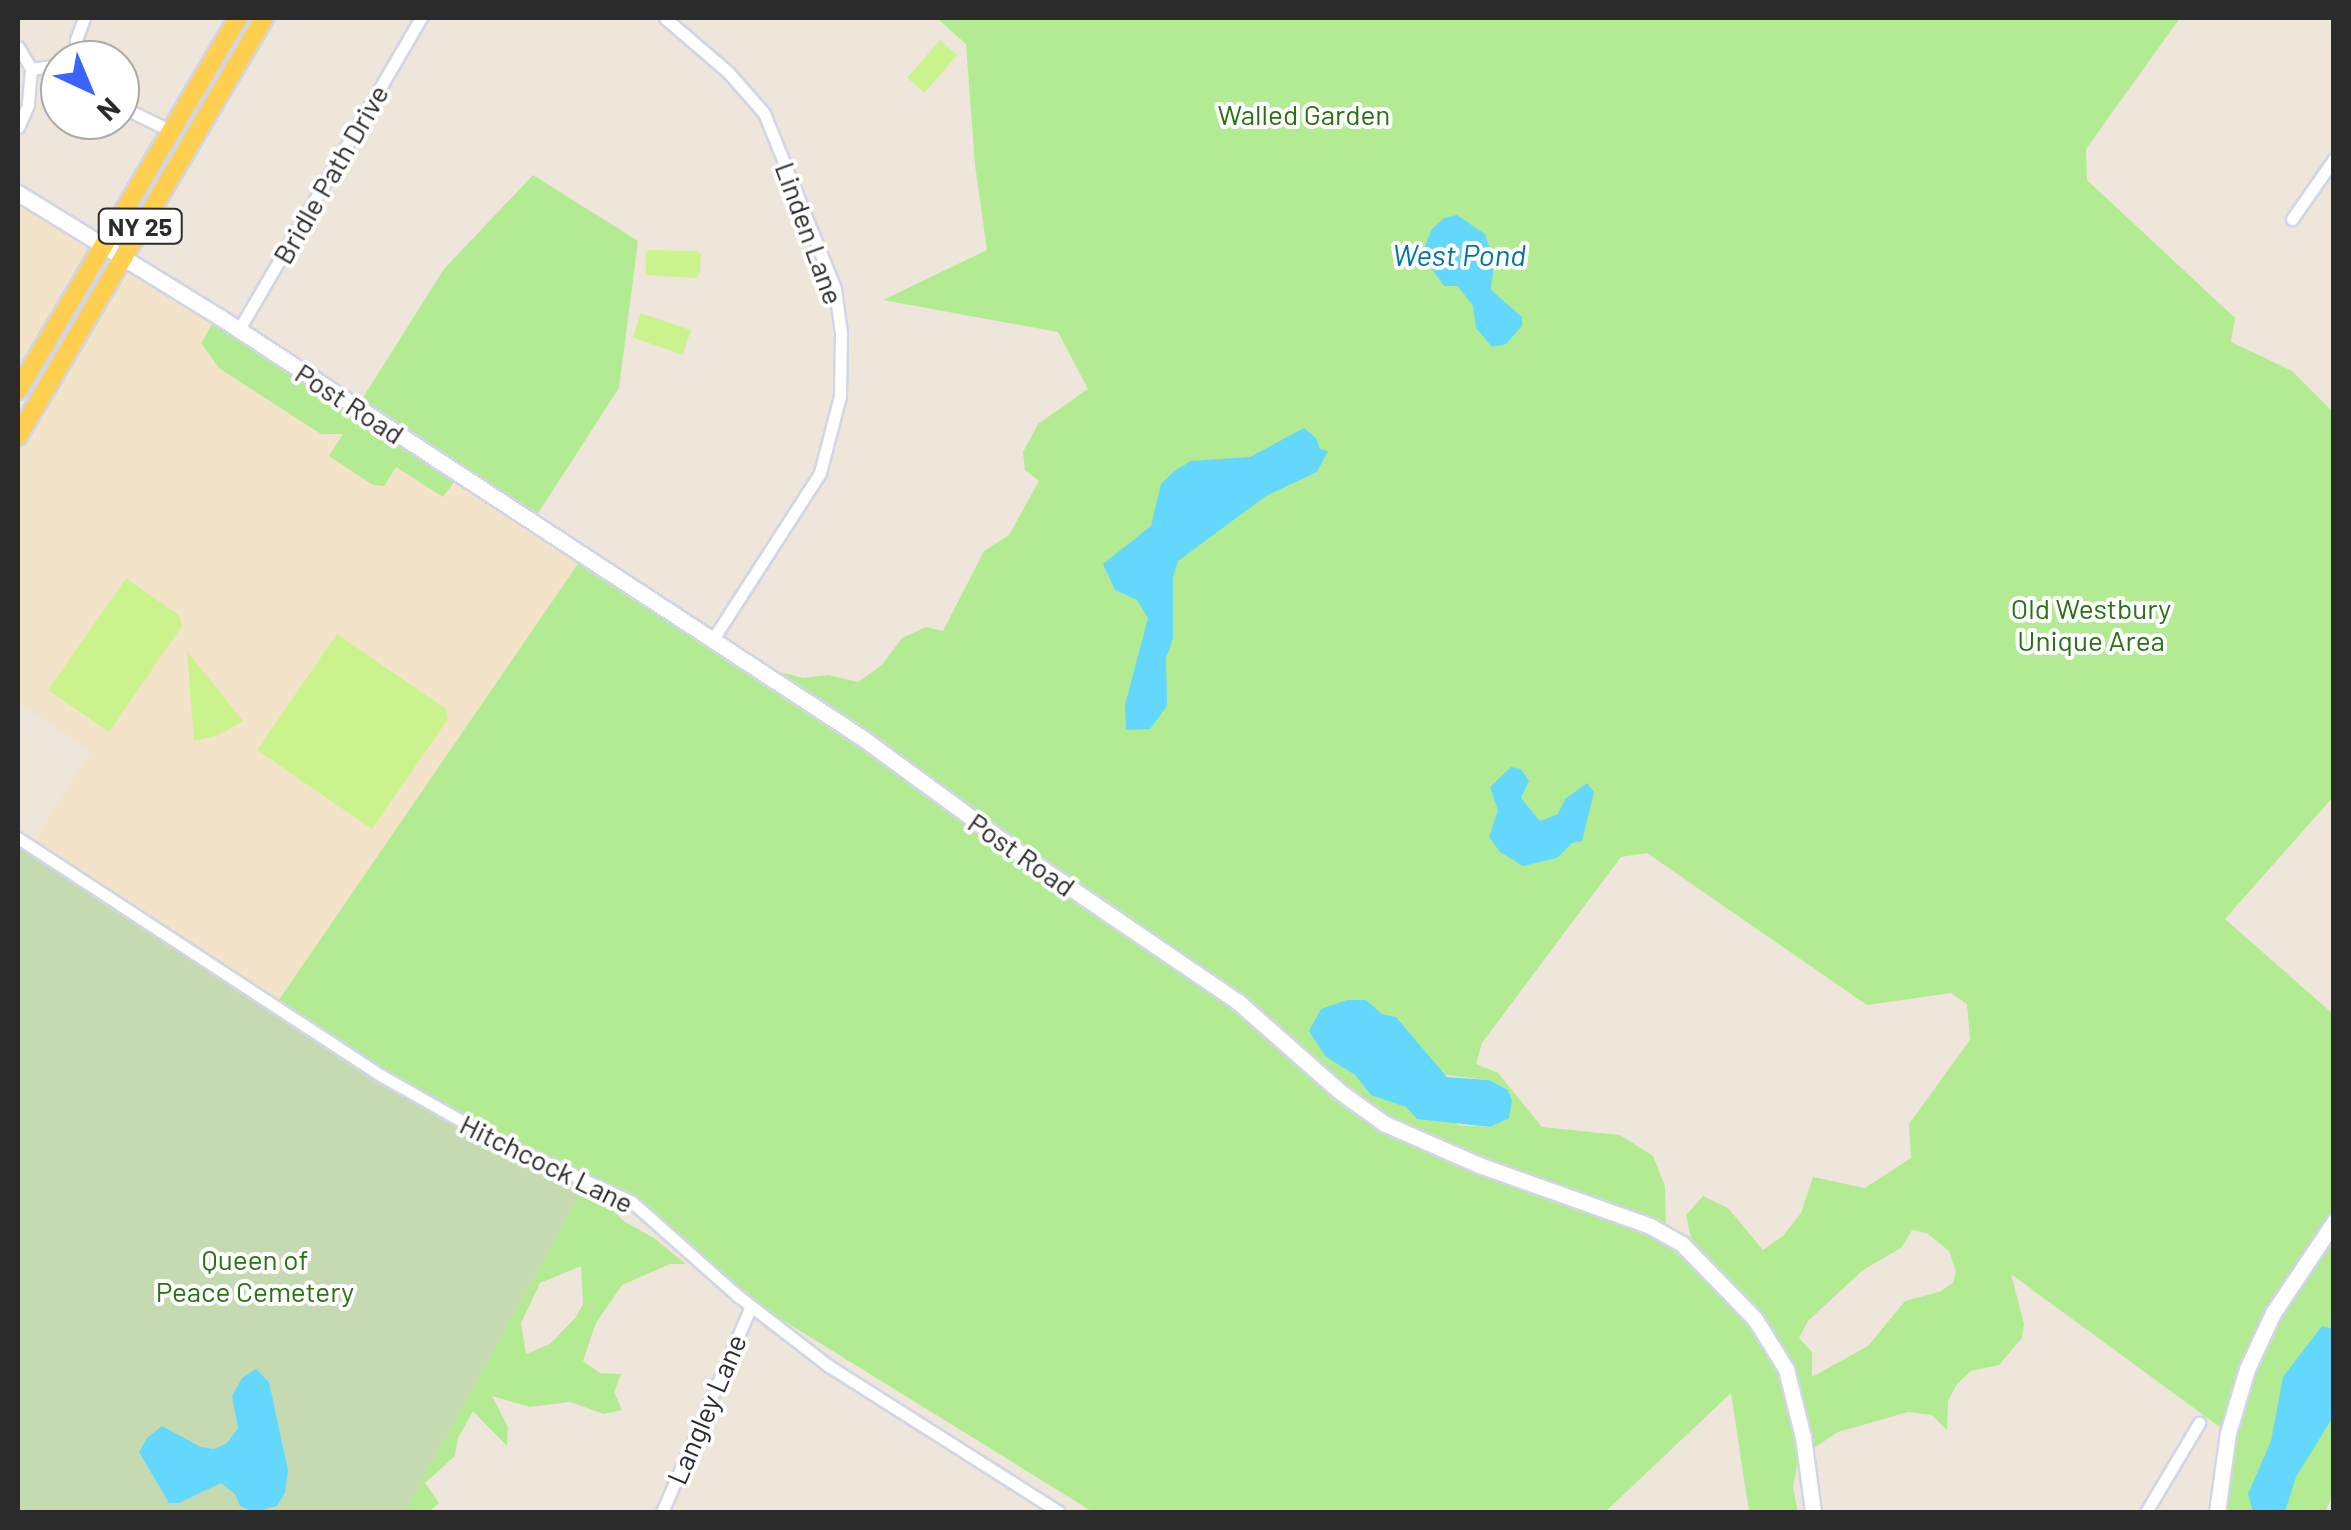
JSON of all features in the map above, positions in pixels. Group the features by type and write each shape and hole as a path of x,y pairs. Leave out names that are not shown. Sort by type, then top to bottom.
{"main road":[{"name":"NY 25","path":"18,436 173,132 238,18"},
{"name":"NY 25","path":"18,390 264,18"},
{"name":"Post Road","path":"18,193 238,330 861,737 1022,856 1237,1001 1339,1091 1385,1124 1478,1166 1650,1226 1697,1256 1755,1319 1786,1370 1803,1437 1813,1512"},
{"path":"2217,1512 2228,1433 2246,1369 2273,1313 2334,1222"}],"street":[{"name":"Bridle Path Drive","path":"238,330 421,18"},
{"name":"Linden Lane","path":"665,18 728,72 764,113 835,289 841,334 840,396 820,473 713,640"},
{"path":"18,46 32,70 28,104 18,127"},
{"path":"32,70 40,69"},
{"path":"140,116 173,132"},
{"path":"2292,219 2334,159"},
{"name":"Hitchcock Lane","path":"18,838 382,1076 488,1136 632,1202 750,1306 829,1366 1059,1512"},
{"name":"Langley Lane","path":"662,1512 750,1306"},
{"path":"2146,1512 2199,1423"}],"shaded area":[{"path":"18,193 106,245 18,390"},
{"path":"121,256 584,555 274,1007 30,846 91,752 18,701 18,436"}],"green space":[{"path":"937,18 2180,18 2086,149 2087,180 2235,318 2231,342 2292,371 2334,413 2333,797 2225,919 2333,1014 2333,1211 2311,1242 2316,1247 2285,1293 2228,1433 2011,1274 2024,1324 2022,1338 1999,1365 1971,1371 1957,1384 1948,1401 1947,1430 1932,1415 1908,1412 1838,1432 1812,1449 1797,1466 1793,1487 1798,1512 1749,1512 1731,1393 1605,1512 1093,1512 768,1311 661,1225 589,1182 622,1220 654,1238 686,1264 670,1264 622,1285 596,1323 583,1361 600,1373 621,1374 614,1392 622,1410 604,1414 570,1402 530,1407 492,1396 508,1427 507,1446 473,1411 458,1438 455,1456 425,1483 439,1503 429,1512 365,1512 524,1153 274,1007 584,555 750,664 803,678 828,675 858,682 882,665 902,638 926,627 943,631 984,551 1009,535 1039,481 1025,470 1023,452 1038,424 1088,389 1058,332 883,300 987,250 975,165 966,44","holes":["1647,853 1867,1005 1951,993 1967,1004 1970,1040 1909,1124 1911,1158 1865,1188 1813,1177 1801,1213 1783,1236 1763,1250 1728,1208 1703,1196 1686,1215 1692,1242 1666,1230 1665,1186 1653,1156 1620,1135 1542,1127 1498,1073 1476,1064 1482,1043 1621,857","1444,1075 1489,1080 1508,1090 1490,1127 1457,1125","1912,1230 1927,1233 1949,1251 1956,1272 1953,1283 1939,1292 1905,1301 1868,1346 1812,1377 1812,1352 1799,1338 1808,1321 1863,1270 1901,1248","581,1266 583,1304 550,1344 526,1354 521,1323 540,1283"]},
{"path":"940,40 957,55 925,93 907,78"},
{"path":"533,175 638,241 619,388 533,521 460,474 443,497 396,467 384,486 373,485 329,456 343,434 321,434 219,368 201,343 217,316 357,407 444,269"},
{"path":"697,251 701,254 700,273 696,278 646,275 645,253"},
{"path":"641,313 691,330 683,355 633,338"},
{"path":"126,578 180,616 182,626 109,732 48,690"},
{"path":"337,634 446,709 448,719 372,829 257,750"},
{"path":"187,651 243,721 219,735 194,741"},
{"name":"Queen of Peace Cemetery","path":"18,838 382,1076 588,1180 405,1512 18,1512"},
{"path":"2333,1234 2333,1494 2325,1512 2224,1512 2241,1415 2267,1341"}],"water":[{"name":"West Pond","path":"1457,215 1485,234 1494,262 1491,290 1522,317 1522,326 1506,344 1492,347 1476,328 1473,306 1457,286 1444,286 1429,265 1425,246 1432,229 1444,218"},
{"path":"1304,428 1316,438 1320,449 1328,451 1317,472 1266,496 1178,561 1173,577 1173,639 1166,658 1167,706 1150,729 1126,730 1125,705 1148,618 1137,600 1115,590 1103,564 1151,526 1161,484 1174,471 1191,461 1250,457"},
{"path":"1511,767 1521,769 1529,781 1521,798 1540,821 1558,814 1565,799 1587,783 1594,792 1582,841 1572,843 1557,858 1523,866 1500,852 1489,837 1498,810 1490,787"},
{"path":"1347,1000 1366,1000 1382,1014 1396,1017 1447,1077 1489,1080 1508,1090 1512,1101 1509,1118 1490,1127 1417,1119 1406,1107 1371,1095 1355,1075 1325,1056 1309,1031 1321,1009"},
{"path":"2322,1326 2333,1329 2333,1417 2296,1477 2285,1512 2253,1512 2248,1494 2271,1441 2283,1377"},
{"path":"256,1369 269,1382 288,1470 285,1493 277,1506 254,1512 240,1506 235,1494 221,1483 179,1503 169,1503 139,1452 147,1438 162,1426 201,1447 214,1449 227,1443 238,1428 232,1396 242,1378"}],"park label":[{"name":"Walled Garden","path":"1304,114"},
{"name":"Old Westbury Unique Area","path":"2091,624"}]}
